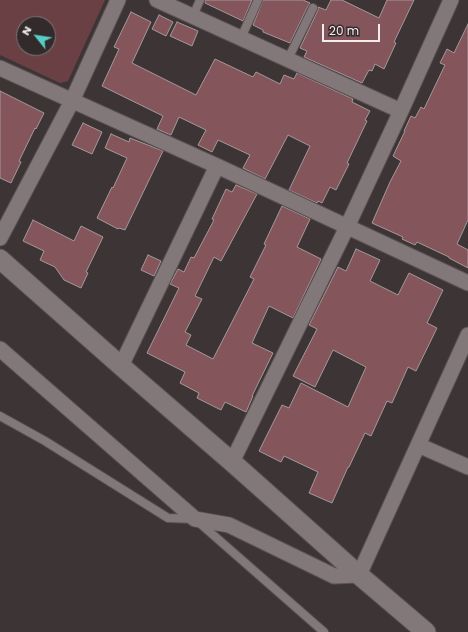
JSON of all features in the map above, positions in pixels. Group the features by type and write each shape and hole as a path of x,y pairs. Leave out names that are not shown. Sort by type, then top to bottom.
{"street":[{"path":"0,238 72,101 118,0"},
{"path":"157,0 401,111"},
{"path":"232,462 347,227 451,0"},
{"path":"0,68 217,166 468,283"},
{"path":"121,366 217,166"},
{"path":"0,259 359,575 426,632"},
{"path":"359,575 468,336"},
{"path":"0,349 195,519 230,525 334,576 359,575"},
{"path":"418,445 468,467"}],"lane":[{"path":"193,16 200,0"},
{"path":"241,38 258,0"},
{"path":"288,59 313,8"},
{"path":"0,416 45,441 168,518 195,519 324,632"}],"shaded area":[{"path":"0,0 105,0 68,81 60,83 0,55"}],"building":[{"path":"205,0 252,0 243,21 205,3"},
{"path":"263,0 303,0 310,3 290,43 263,32 263,30 253,25"},
{"path":"331,0 342,0 379,18 387,0 414,0 394,42 396,43 384,69 375,64 372,71 369,70 362,83 304,57 307,51 300,48 318,10 318,7 326,10"},
{"path":"131,12 151,22 132,63 196,95 215,59 253,77 256,72 280,84 284,75 294,79 297,73 353,99 352,102 370,111 365,120 367,121 347,163 349,164 336,190 330,187 322,203 318,201 317,203 289,190 310,146 288,135 265,179 243,168 250,155 218,140 212,152 198,145 206,130 179,117 171,135 157,129 163,116 102,86 119,49 114,47"},
{"path":"159,15 173,22 166,36 152,29"},
{"path":"177,22 198,31 192,46 170,36"},
{"path":"468,24 468,220 457,244 468,250 468,268 417,242 415,245 402,239 403,237 372,223 401,161 393,156 411,116 415,118 421,107 424,109 445,65 440,63 447,49 454,53"},
{"path":"0,91 44,113 19,161 21,162 11,183 0,178"},
{"path":"83,123 102,132 92,154 72,145"},
{"path":"111,134 129,142 130,138 163,151 125,230 118,229 97,218 127,158 105,148"},
{"path":"236,185 257,194 221,261 214,257 195,296 202,299 185,332 191,335 186,345 213,359 254,279 250,277 266,245 264,244 282,206 310,219 297,247 321,259 293,318 269,306 252,343 273,353 252,396 246,412 225,402 221,410 197,398 199,393 180,383 185,372 147,353 179,288 170,284 178,269 184,272 191,257 194,258 214,220 212,219 226,189 232,192"},
{"path":"33,220 74,241 81,226 103,237 86,272 88,273 81,288 64,280 55,267 40,260 44,251 23,241"},
{"path":"356,249 380,260 370,281 398,295 409,273 443,290 427,323 437,328 416,371 408,367 392,403 387,401 371,436 365,433 332,503 309,493 318,472 284,456 281,462 259,451 282,405 289,408 301,383 348,407 366,367 333,350 315,387 293,376 317,329 309,325 338,267 346,271"},
{"path":"148,255 161,261 154,276 141,270"}]}
